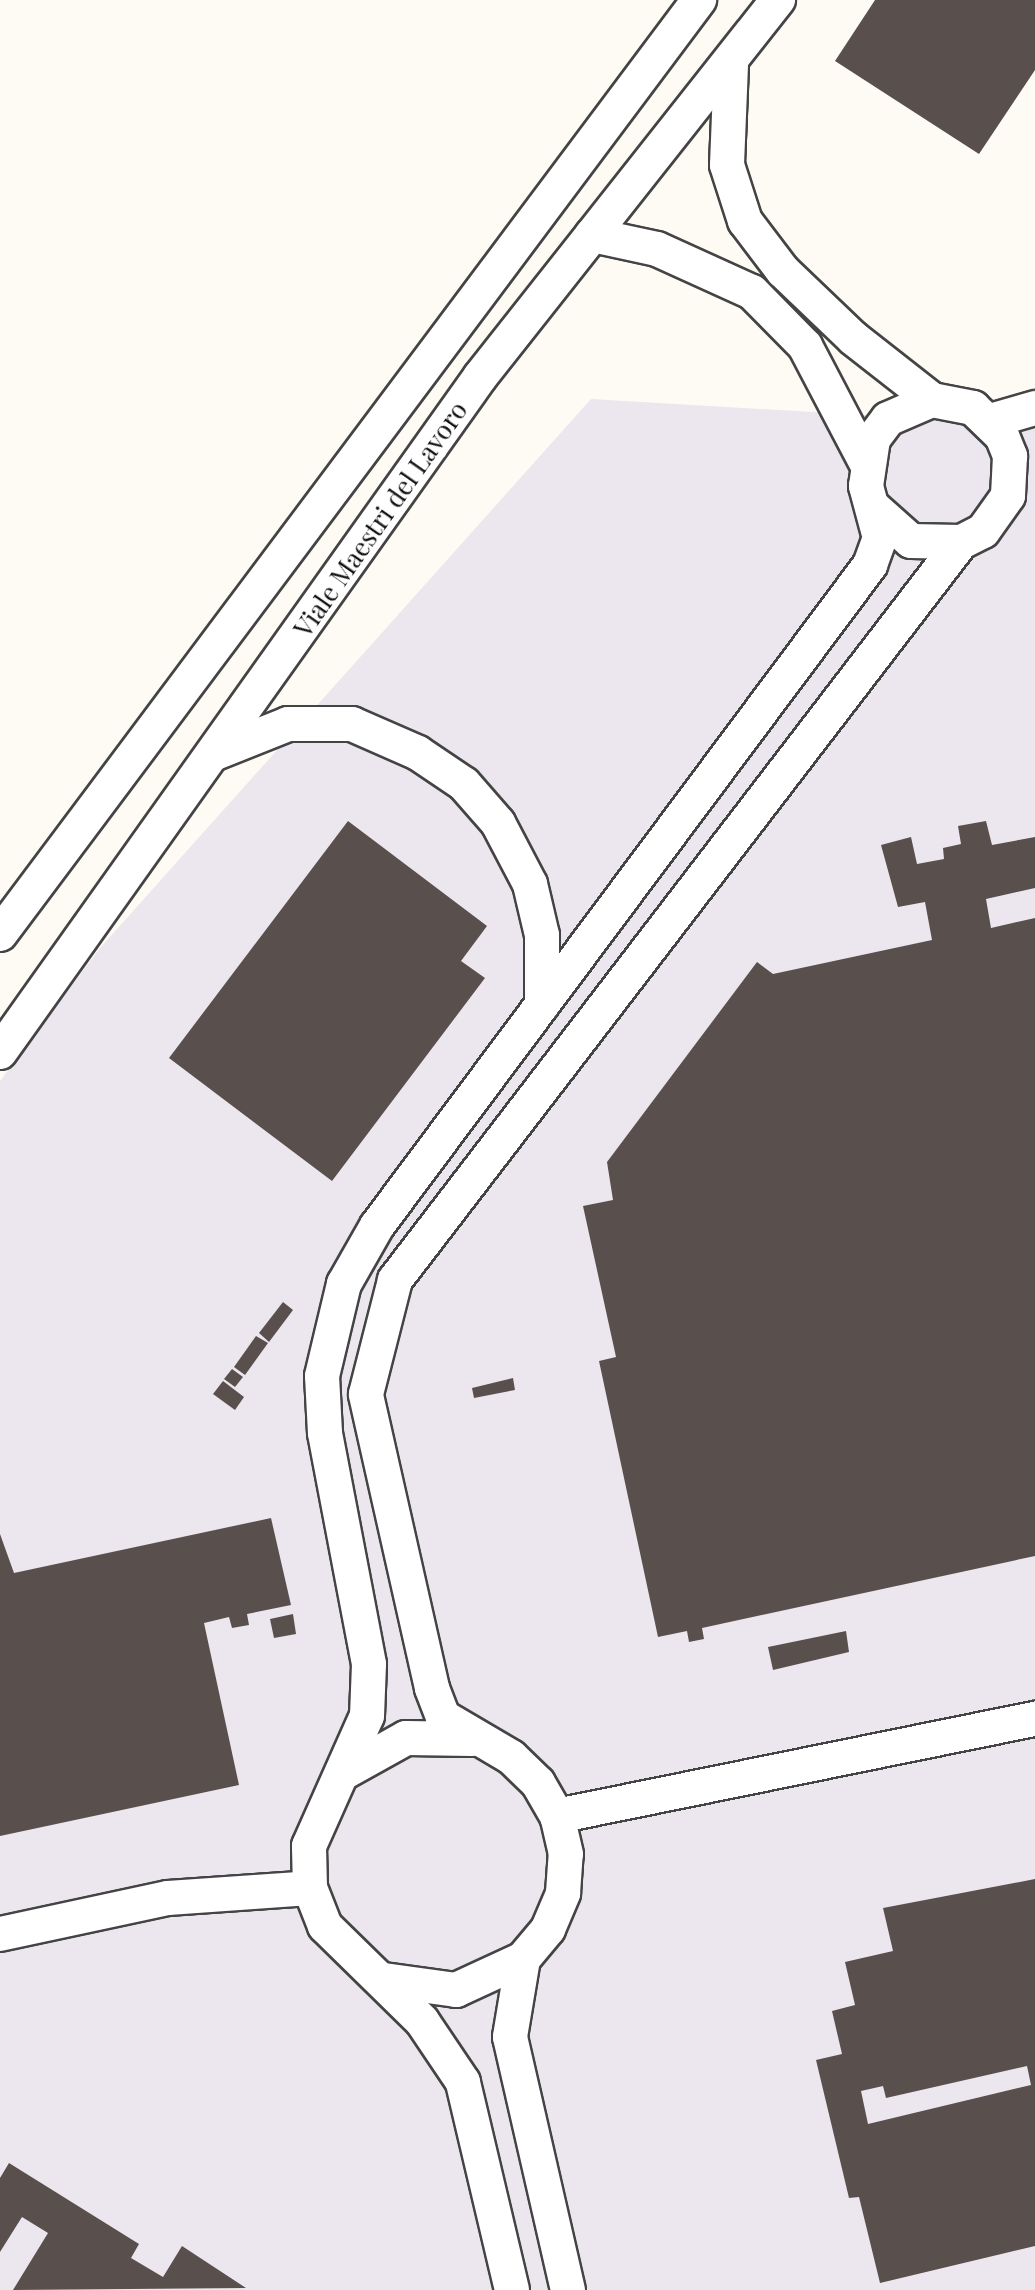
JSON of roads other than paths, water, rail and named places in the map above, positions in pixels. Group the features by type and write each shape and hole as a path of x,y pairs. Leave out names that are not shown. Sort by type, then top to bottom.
{"street":[{"name":"Viale Maestri del Lavoro","path":"0,934 699,0"},
{"name":"Viale Maestri del Lavoro","path":"0,1052 480,377 731,65 778,0"},
{"path":"731,65 727,165 745,221 783,271 853,338 932,400"},
{"path":"512,2290 463,2082 384,1980 350,1958 325,1926 310,1888 317,1820 345,1772 367,1716 369,1664 325,1433 322,1376 331,1331 344,1284 377,1226 870,565 880,538 866,462 805,346 752,292 657,249 592,235"},
{"path":"866,462 888,419 932,400 953,401 990,421 1010,456 999,514"},
{"path":"990,421 1035,408"},
{"path":"384,1980 456,1990 523,1959 548,1929 563,1893 566,1854 557,1816 511,1757 476,1740 443,1717 432,1688 379,1467 366,1394 395,1280 961,542 999,514 1035,497"},
{"path":"874,508 911,541 961,542"},
{"path":"213,754 288,724 352,724 418,753 464,784 498,823 530,884 542,935 542,1005"},
{"path":"557,1816 1035,1719"},
{"path":"345,1772 406,1738 476,1740"},
{"path":"0,1934 168,1898 310,1888"},
{"path":"523,1959 510,2037 568,2290"}]}
